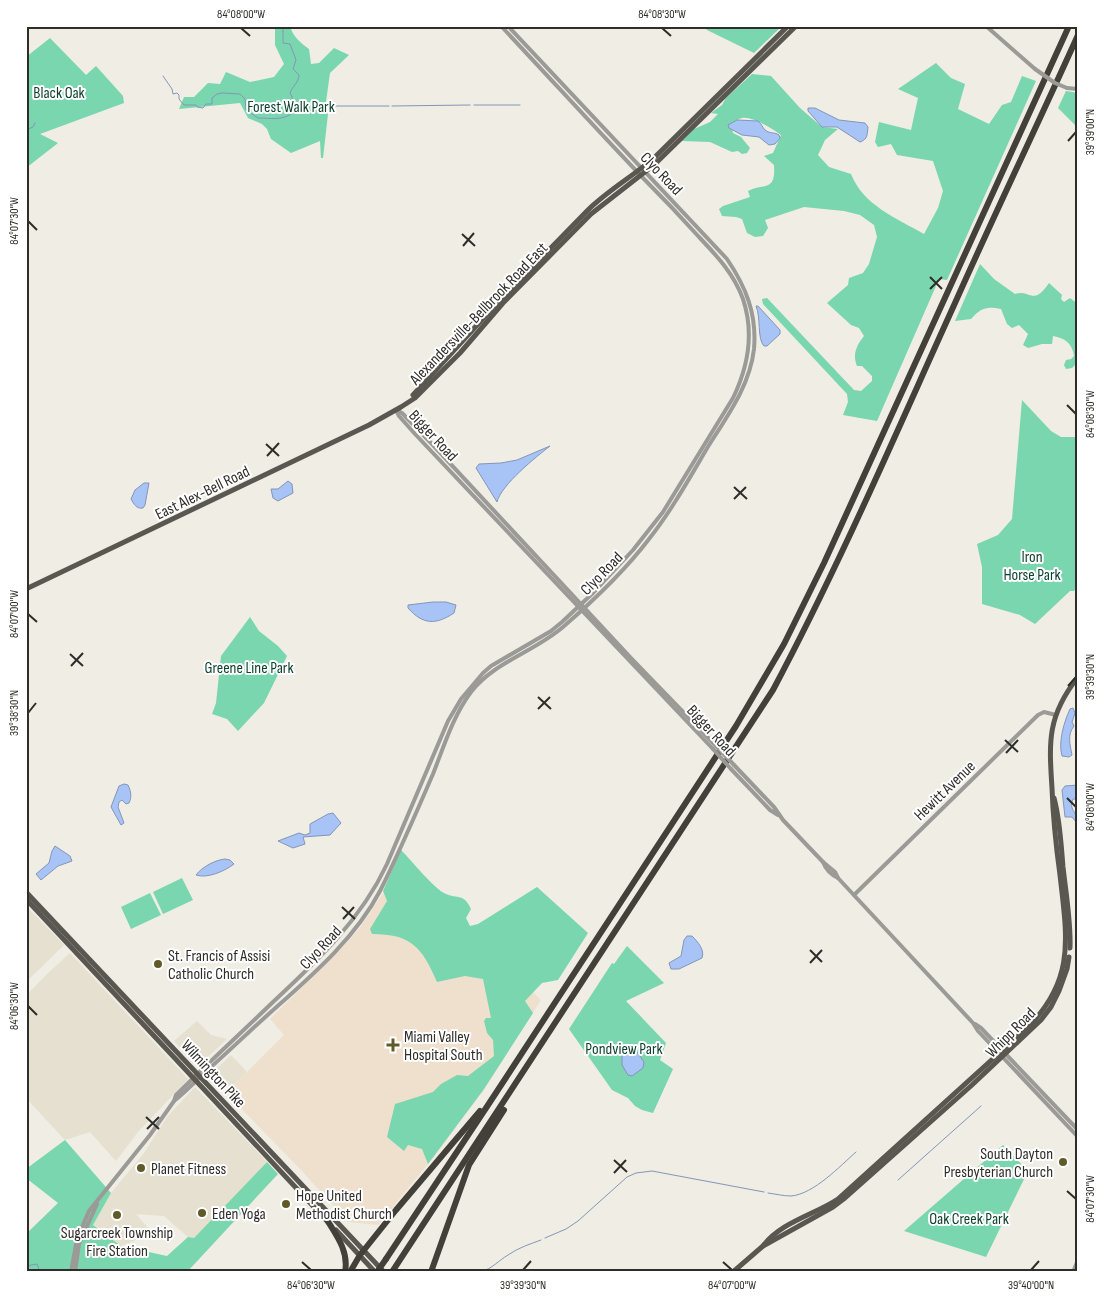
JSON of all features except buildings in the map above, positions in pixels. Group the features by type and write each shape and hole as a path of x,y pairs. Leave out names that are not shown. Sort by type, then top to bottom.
{"highway":[{"path":"376,1272 507,1077 736,726 784,644 824,563 1069,26"},
{"path":"393,1270 754,720 785,668 841,557 988,228 1078,34"},
{"path":"432,1272 469,1165 534,1057"},
{"path":"350,1272 362,1253 396,1210 507,1077"},
{"path":"327,1220 345,1254 345,1272"}],"main road":[{"name":"Alexandersville-Bellbrook Road East","path":"686,130 788,26"},
{"name":"Alexandersville-Bellbrook Road East","path":"412,398 418,389 467,341 501,302 593,206 641,172 795,26"},
{"name":"East Alex-Bell Road","path":"26,589 256,480 396,410 412,398"},
{"name":"Whipp Road","path":"733,1272 763,1246 845,1198 1003,1054 1045,1008 1058,984 1065,960 1066,933 1052,814 1049,749 1056,715 1066,694 1078,677"},
{"name":"Wilmington Pike","path":"26,892 362,1253 376,1272"},
{"name":"Wilmington Pike","path":"26,899 197,1077 327,1220 384,1272"}],"street":[{"name":"Clyo Road","path":"501,26 641,172"},
{"name":"Clyo Road","path":"71,1272 77,1239 84,1220 176,1095 325,963 367,911 378,894 404,840 453,723 473,690 497,669 555,634 633,550 663,512 733,398 744,370 748,342 747,318 737,284 729,272 508,26"},
{"path":"986,26 1055,83 1078,90"},
{"name":"Bigger Road","path":"396,410 402,413 432,444 582,607 733,767 774,807 780,816 823,862 826,868 838,878 973,1023 981,1028 1078,1137"},
{"name":"Hewitt Avenue","path":"854,896 1038,715 1044,712 1056,715"},
{"name":"Bigger Road","path":"1003,1054 1078,1130"},
{"name":"Clyo Road","path":"75,1272 80,1244 94,1207"},
{"path":"1073,1272 1078,1260"}],"shaded area":[{"name":"Miami Valley Hospital South","path":"400,860 541,1000 484,1090 437,1153 378,1225 348,1222 302,1171 226,1093 284,1035 270,1019 359,929 383,893"},
{"path":"26,906 64,945 26,982"},
{"path":"70,953 188,1079 137,1133 116,1161 90,1132 65,1140 26,1098 26,996"},
{"path":"197,1021 211,1035 227,1039 198,1066 174,1041"},
{"path":"231,1055 247,1072 226,1093 209,1076"},
{"path":"195,1087 267,1162 194,1238 188,1237 164,1216 136,1214 148,1228 134,1241 121,1246 93,1225 111,1193 144,1153 167,1117"}],"green space":[{"name":"Forest Walk Park","path":"275,26 290,26 295,37 309,49 311,64 319,63 334,48 349,55 330,73 325,109 328,114 323,158 321,158 320,141 291,153 271,139 267,129 262,124 248,118 240,103 179,109 184,97 194,97 208,83 220,84 226,72 250,82 274,77 284,64 275,45"},
{"path":"704,26 782,26 754,53 707,30"},
{"name":"Black Oak","path":"50,38 86,75 96,66 123,96 124,103 40,134 58,143 26,168 26,57"},
{"path":"936,63 951,78 965,84 958,109 989,124 1002,105 1011,102 1022,76 1036,81 947,280 939,279 877,421 843,415 848,402 847,394 763,304 762,299 767,298 854,390 861,391 872,381 872,376 862,366 857,366 855,358 856,350 864,336 859,328 851,325 827,303 848,285 849,278 863,273 869,264 877,237 874,225 860,215 844,211 804,207 765,220 768,228 763,236 755,237 747,233 742,219 722,216 719,209 750,197 748,191 771,183 774,165 764,156 773,153 781,135 757,121 742,118 731,124 733,133 741,137 750,148 747,153 732,152 710,142 682,141 694,129 710,122 718,114 711,113 722,105 726,98 752,74 771,76 800,108 822,127 838,129 825,140 818,155 829,167 851,174 856,185 881,210 924,234 938,208 943,191 933,161 897,155 891,144 878,147 875,142 879,122 911,130 918,98 898,89"},
{"path":"1066,91 1078,93 1078,128 1058,108"},
{"path":"980,264 994,279 1015,294 1035,296 1044,290 1049,283 1062,295 1061,299 1064,302 1070,298 1078,304 1078,362 1072,368 1066,369 1064,365 1066,360 1074,356 1072,348 1067,342 1053,336 1052,344 1042,344 1028,348 1023,345 1028,334 1019,325 1012,328 1007,324 1001,309 984,309 971,319 955,321"},
{"name":"Iron Horse Park","path":"1022,400 1051,431 1061,437 1078,437 1078,585 1074,591 1070,591 1035,624 1020,615 982,604 982,567 977,544 998,535 1012,519"},
{"name":"Greene Line Park","path":"250,617 259,631 287,656 264,703 238,731 227,719 212,714 216,703 221,656"},
{"path":"401,850 429,881 441,891 466,901 471,909 466,918 470,926 478,924 537,887 588,933 558,980 542,983 525,1001 533,1013 484,1089 428,1164 422,1149 408,1145 404,1151 387,1137 395,1104 433,1092 441,1084 457,1075 468,1076 494,1056 493,1040 487,1033 484,1021 486,1018 491,1018 483,979 465,976 437,982 426,960 414,945 397,937 372,934 370,929 387,901 383,891"},
{"path":"182,878 193,900 163,914 153,892"},
{"path":"150,893 161,915 131,929 121,907"},
{"name":"Pondview Park","path":"627,946 664,983 626,1001 666,1043 660,1060 673,1069 653,1113 642,1110 635,1106 628,1098 612,1090 569,1029 612,963 614,964"},
{"path":"65,1140 111,1193 93,1225 121,1246 167,1256 188,1237 194,1238 267,1162 278,1174 187,1272 26,1272 26,1234 58,1203 26,1178 26,1169"},
{"name":"Oak Creek Park","path":"1003,1145 1028,1171 986,1257 904,1231"}],"water":[{"path":"808,108 815,108 839,120 865,123 868,127 867,136 860,142 837,127 822,127 808,111"},
{"path":"737,120 758,121 765,130 779,135 780,138 775,144 769,145 759,137 742,135 729,128 728,125"},
{"path":"756,306 780,330 780,334 767,346 764,346 762,343"},
{"path":"550,446 512,480 497,502 476,468 479,464 517,460"},
{"path":"288,481 292,484 293,493 278,501 273,498 271,489 278,489"},
{"path":"144,483 149,483 145,505 143,508 139,508 131,499 135,490"},
{"path":"446,602 456,605 454,613 441,620 430,621 419,618 408,608 408,605"},
{"path":"1073,708 1075,713 1072,722 1074,726 1070,733 1072,755 1069,757 1062,756 1062,732 1070,709"},
{"path":"128,785 131,796 129,803 126,804 122,800 119,802 118,807 124,823 121,825 111,807 119,786"},
{"path":"1078,785 1078,799 1073,799 1072,802 1072,808 1078,821 1076,822 1072,817 1065,817 1062,790 1065,786"},
{"path":"333,813 341,823 330,835 303,837 305,844 293,848 278,841 299,833 305,835 310,833 310,824"},
{"path":"55,846 70,856 72,861 58,866 41,880 36,874 49,863"},
{"path":"225,859 230,860 234,864 216,874 196,875 209,864"},
{"path":"687,936 692,936 699,943 703,952 702,958 679,969 671,969 669,963 681,956 684,940"},
{"path":"622,1051 637,1052 644,1062 643,1068 632,1076 628,1075 622,1065"}],"waterway":[{"path":"163,76 172,89 173,94 177,93 184,105 196,105 203,108 206,104 212,104 212,98 217,94 240,94 245,99 246,110 258,118 289,116 293,113 290,93 299,75 293,69 296,60 290,44 283,43 283,26"},
{"path":"392,106 470,105"},
{"path":"474,105 520,105"},
{"path":"332,106 389,106"},
{"path":"294,113 305,110 315,111 325,107"},
{"path":"26,130 33,127 35,123"},
{"path":"898,1180 981,1106"},
{"path":"768,1193 791,1196 809,1190 856,1152"},
{"path":"545,1238 566,1229 578,1221 627,1177 636,1173 652,1171 764,1192"},
{"path":"481,1272 516,1250 541,1240"},
{"path":"26,1266 37,1264 40,1272"}],"place":[{"name":"St. Francis of Assisi Catholic Church","path":"158,964"},
{"name":"Miami Valley Hospital South","path":"393,1045"},
{"name":"South Dayton Presbyterian Church","path":"1063,1162"},
{"name":"Planet Fitness","path":"141,1168"},
{"name":"Hope United Methodist Church","path":"286,1204"},
{"name":"Eden Yoga","path":"202,1213"},
{"name":"Sugarcreek Township Fire Station","path":"117,1215"}]}
